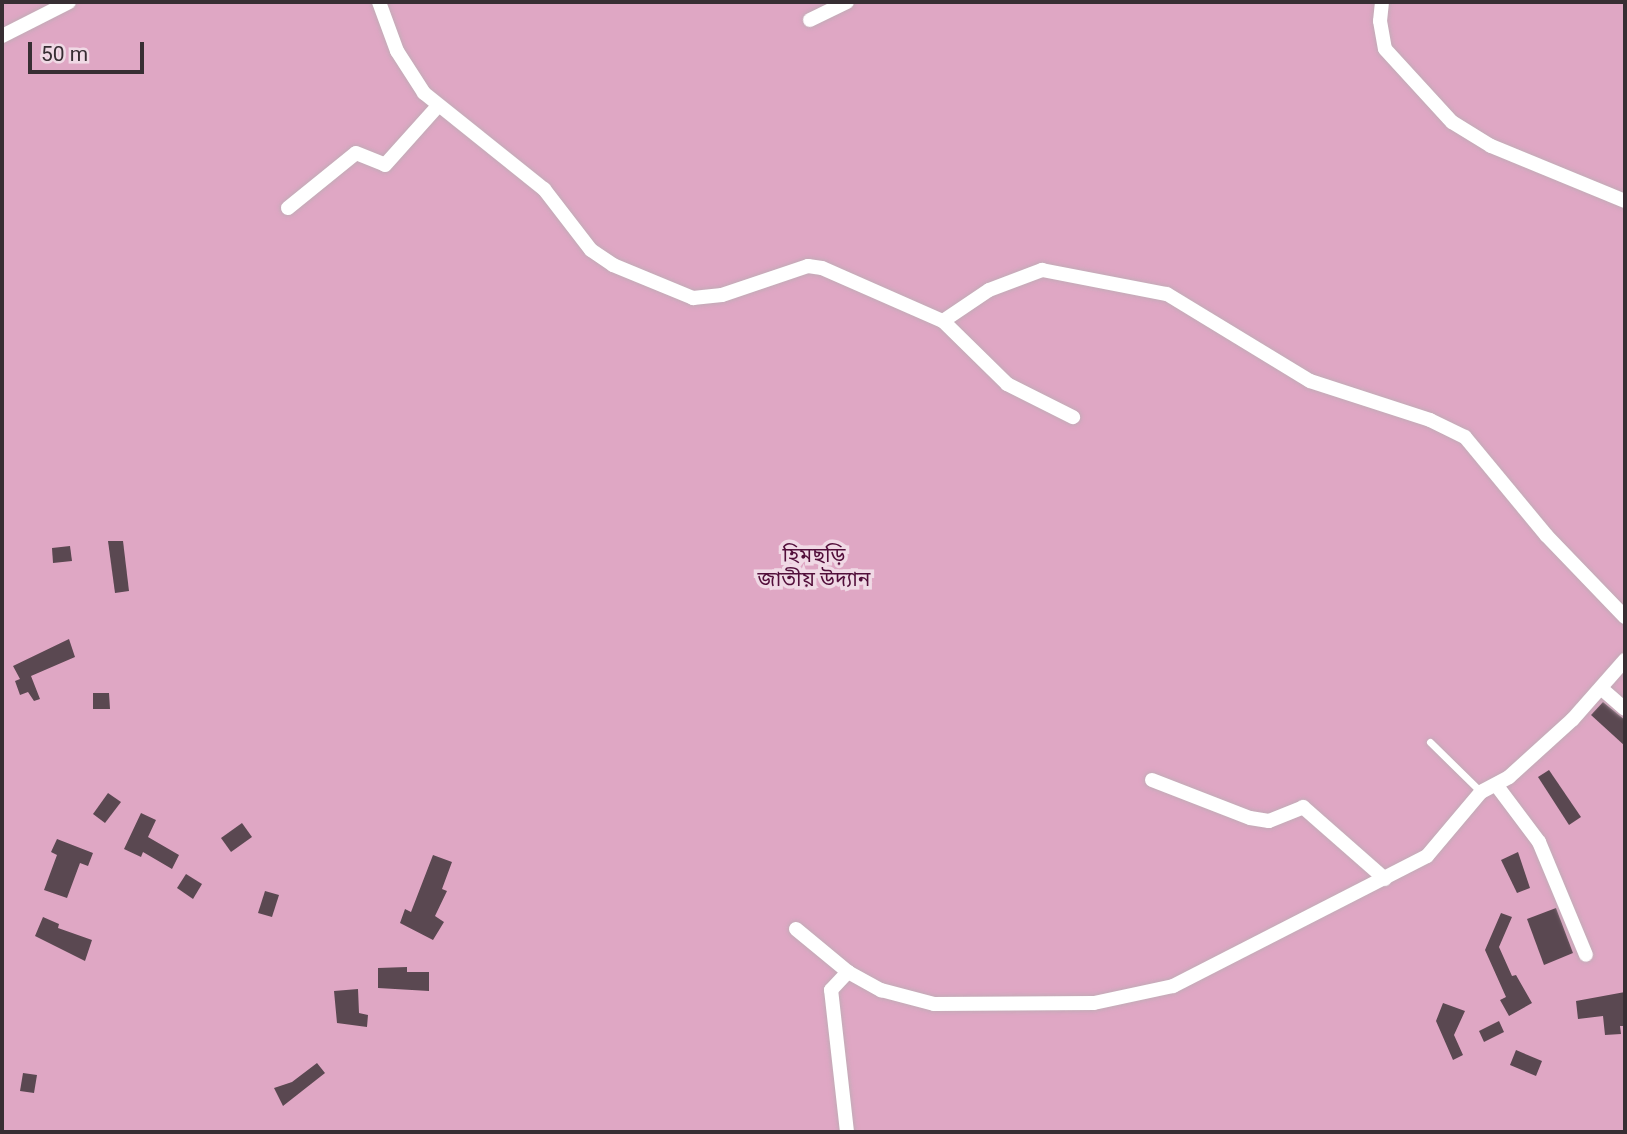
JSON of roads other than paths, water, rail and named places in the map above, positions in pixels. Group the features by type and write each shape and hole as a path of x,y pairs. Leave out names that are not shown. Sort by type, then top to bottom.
{"street":[{"path":"2,36 69,2"},
{"path":"379,2 397,51 438,106 544,189 590,250 613,265 693,298 722,295 808,266 822,268 943,321 1007,384 1073,416"},
{"path":"810,20 847,2"},
{"path":"1382,2 1380,21 1385,49 1452,122 1491,146 1625,201"},
{"path":"288,208 356,153 385,165 438,106"},
{"path":"943,321 989,290 1042,270 1167,294 1310,380 1430,420 1465,438 1546,535 1625,617"},
{"path":"796,929 848,972 881,990 934,1004 1094,1003 1198,976 1427,856 1481,792 1497,786 1602,689 1625,660"},
{"path":"1602,689 1625,709"},
{"path":"1152,780 1250,818 1269,821 1303,807 1385,879"},
{"path":"1497,786 1539,842 1586,955"},
{"path":"847,1132 831,990 848,972"}],"lane":[{"path":"1430,741 1481,792"}],"park label":[{"name":"হিমছড়ি জাতীয় উদ্যান","path":"814,567"}]}
